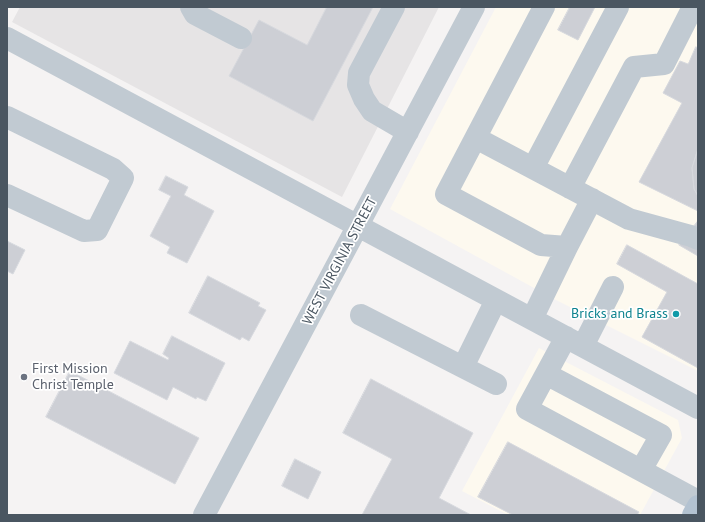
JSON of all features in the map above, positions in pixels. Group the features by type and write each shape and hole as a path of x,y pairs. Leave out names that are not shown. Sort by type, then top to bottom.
{"main road":[{"path":"693,515 698,506"}],"street":[{"path":"191,7 195,14 241,38"},
{"path":"394,7 359,73 358,86 372,111 408,132"},
{"name":"WEST VIRGINIA STREET","path":"204,515 474,7"},
{"path":"544,7 446,194 541,245 567,248"},
{"path":"533,168 618,7"},
{"path":"570,188 634,67 664,64 693,7"},
{"path":"7,38 698,408"},
{"path":"7,116 112,168 123,178 97,230 84,231 7,195"},
{"path":"476,138 629,219 698,239"},
{"path":"532,319 592,200"},
{"path":"613,287 574,341 546,374 527,409 698,501"},
{"path":"463,367 496,300"},
{"path":"361,315 496,384"},
{"path":"546,374 661,435 641,470"}],"shaded area":[{"path":"20,7 439,7 342,197 12,22"},
{"path":"496,7 698,7 698,371 556,300 390,209"},
{"path":"539,348 678,420 682,438 640,515 508,515 462,491"}],"building":[{"path":"327,7 373,7 313,121 229,76 259,20 307,45"},
{"path":"570,7 595,7 578,40 558,30"},
{"path":"696,47 698,48 698,149 692,168 694,189 698,196 698,211 639,182 682,103 663,93 680,61 688,64"},
{"path":"698,149 698,196 694,189 692,168"},
{"path":"166,176 188,187 184,195 214,211 187,263 167,253 170,247 150,236 171,196 159,190"},
{"path":"698,221 698,256 679,245"},
{"path":"7,241 25,250 13,274 7,271"},
{"name":"Bricks and Brass","path":"627,245 698,284 698,368 642,337 667,292 617,264"},
{"path":"208,276 260,303 258,306 266,310 249,341 242,337 240,340 189,313"},
{"path":"172,336 225,363 206,401 197,397 196,399 173,387 167,400 114,373 130,341 168,360 169,358 163,354"},
{"path":"70,371 199,438 175,484 46,417"},
{"path":"371,379 473,433 439,498 471,515 362,515 392,459 343,433"},
{"path":"508,442 639,512 637,515 513,515 478,497"},
{"path":"295,459 321,472 308,499 282,486"}],"place":[{"name":"Bricks and Brass","path":"676,314"},
{"name":"First Mission Christ Temple","path":"24,377"}]}
